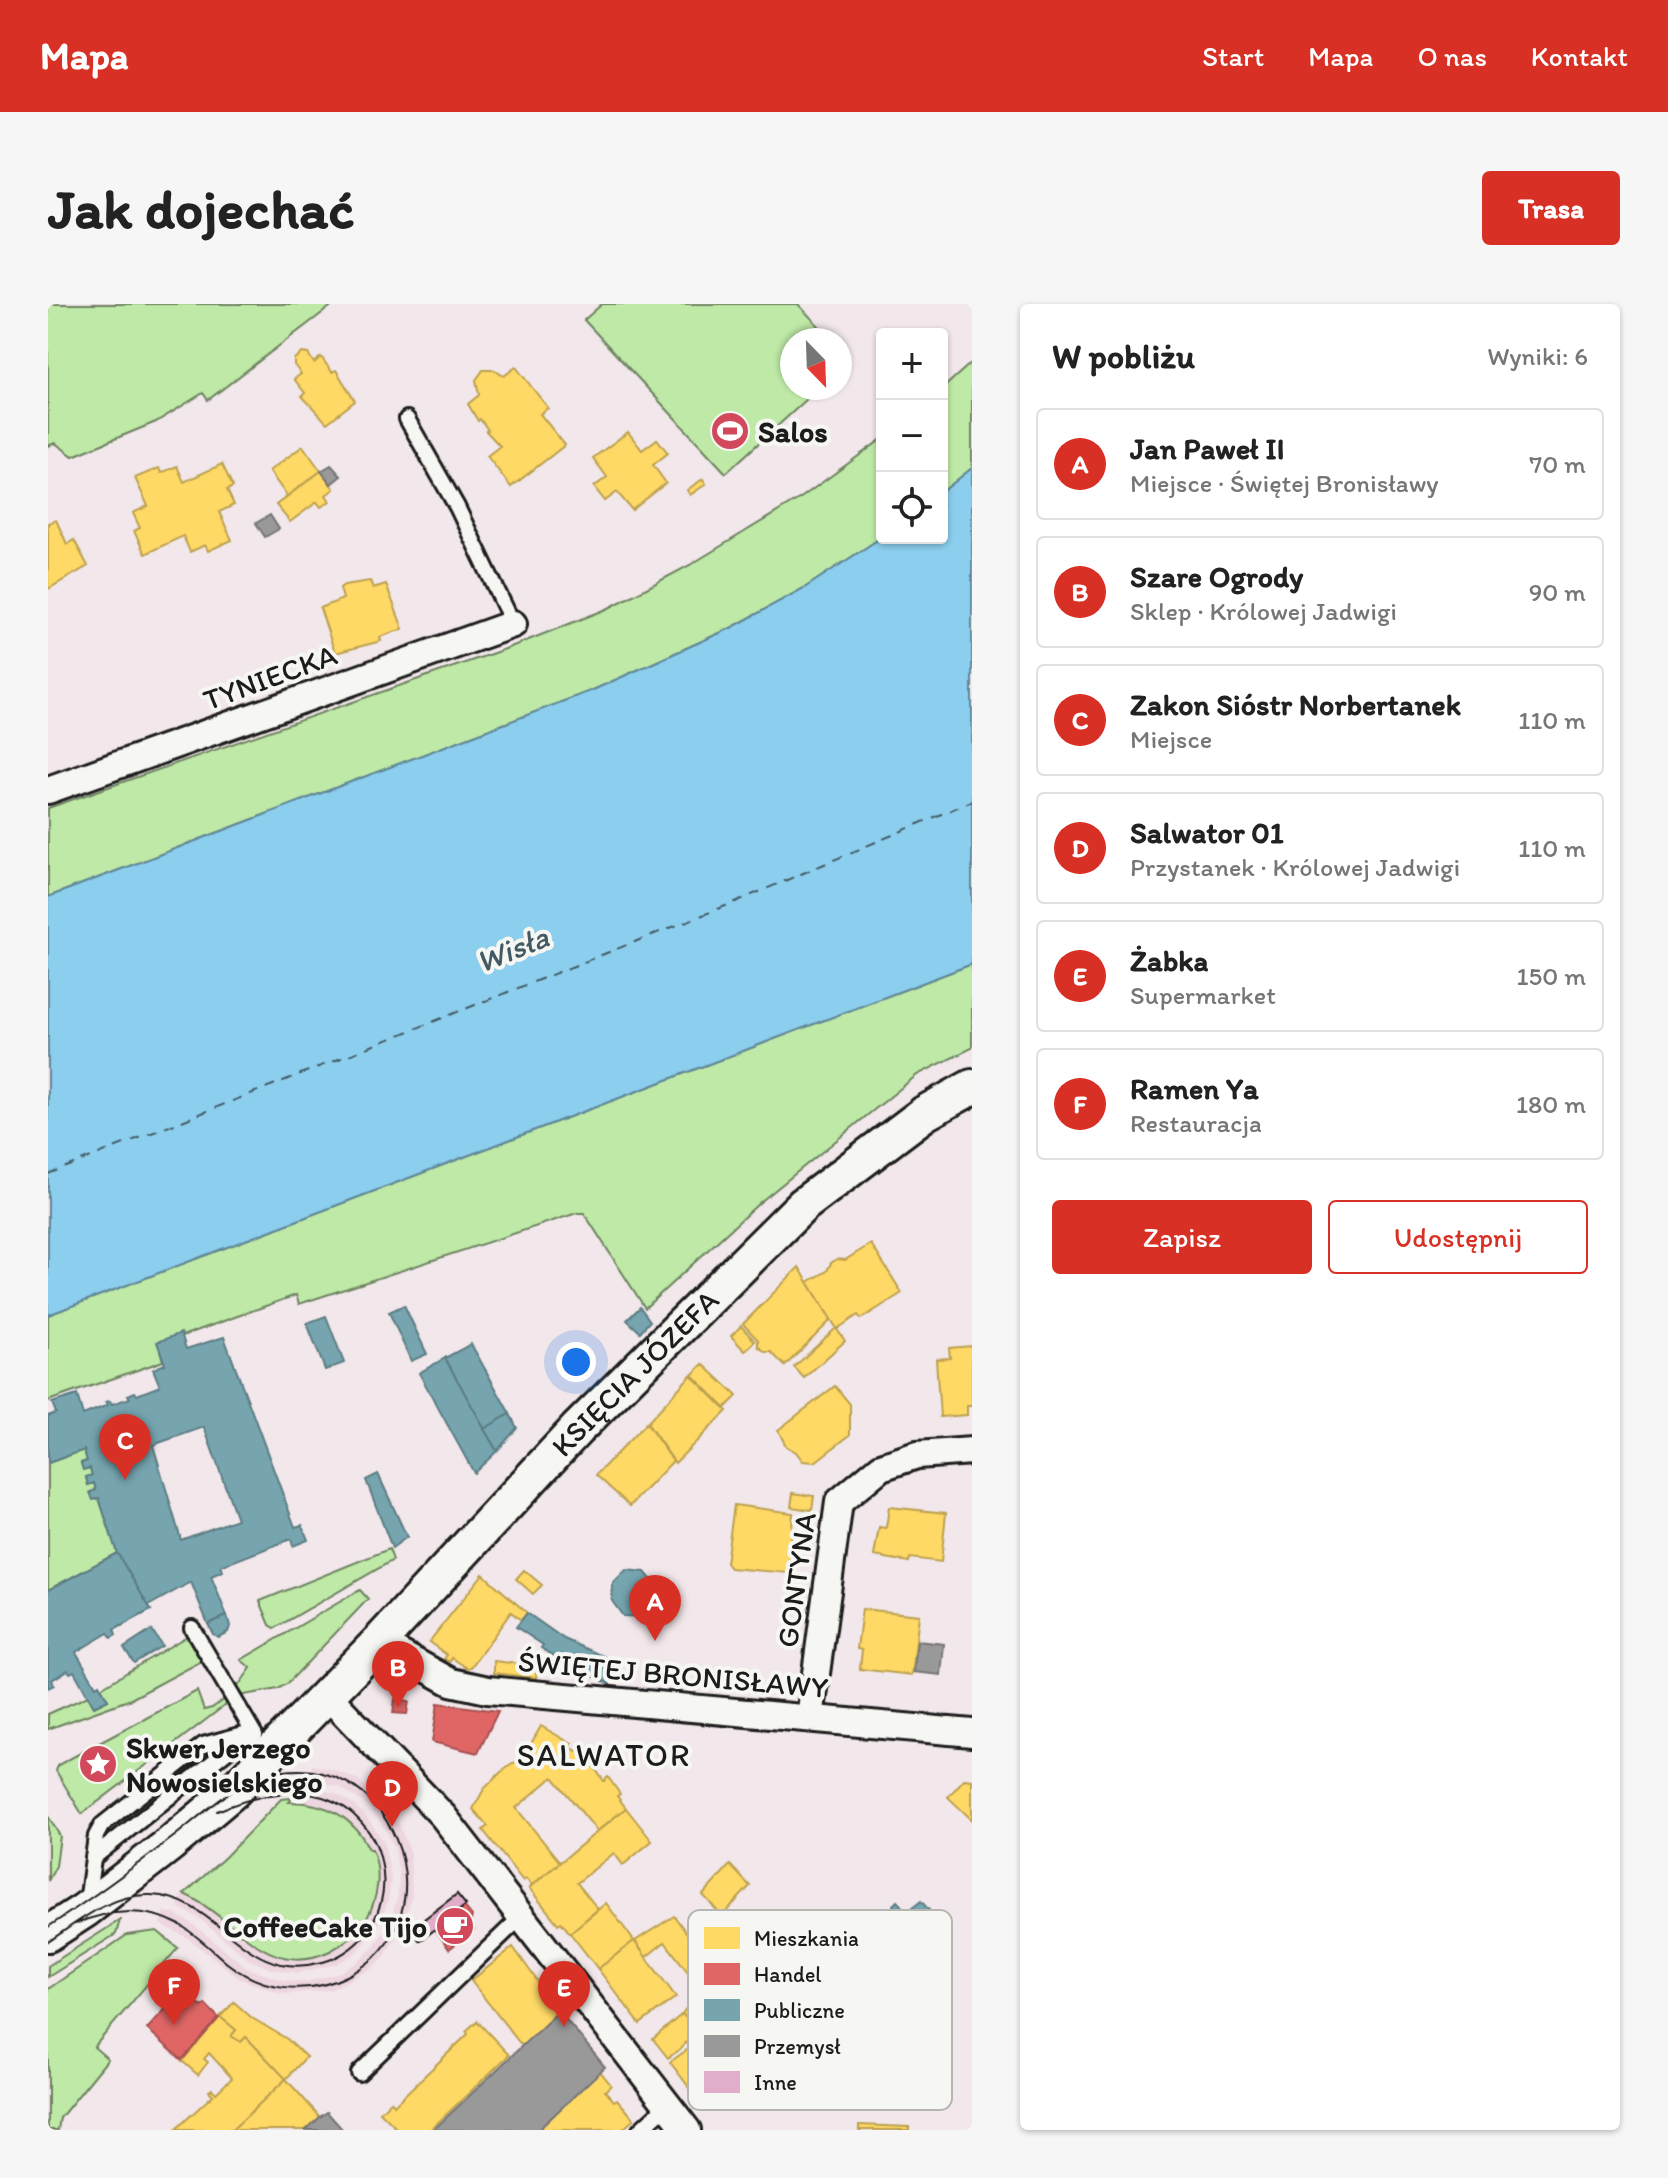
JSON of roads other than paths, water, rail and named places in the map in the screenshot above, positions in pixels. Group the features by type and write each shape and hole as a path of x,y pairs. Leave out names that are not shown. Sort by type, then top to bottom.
{"street":[{"name":"TYNIECKA","path":"48,790 513,624"},
{"name":"KSIĘCIA JÓZEFA","path":"48,1934 85,1910 201,1818 262,1742 328,1696 577,1429 803,1205 925,1113 972,1087"},
{"name":"GONTYNA","path":"810,1718 839,1502 881,1467 917,1455 972,1451"},
{"name":"ŚWIĘTEJ BRONISŁAWY","path":"379,1642 451,1682 488,1690 764,1717 810,1718 972,1733"},
{"path":"328,1696 431,1802 687,2130"}],"lane":[{"path":"407,419 457,507 513,624"},
{"path":"85,1910 93,1858 262,1742 192,1628"},
{"path":"359,2073 522,1916"},
{"path":"640,2130 667,2105"}],"water":[{"name":"Wisła","path":"972,468 972,964 48,1315 48,897 593,690 731,628 806,587 876,541 876,544 948,544 948,487"}],"tram line":[{"path":"48,1927 129,1871 230,1793 266,1775 310,1771 347,1783 376,1807 396,1840 405,1877 401,1915 382,1949 347,1976 316,1986 285,1987 254,1979 227,1963 180,1925 154,1915 114,1913 75,1924"},
{"path":"48,1942 109,1903 151,1895 175,1899 195,1909 250,1950 270,1961 292,1966 330,1960 360,1940 373,1922 381,1903 383,1872 378,1849 358,1819 343,1806 309,1794 272,1795 217,1811"}],"place":[{"name":"Salos","path":"730,431"},
{"name":"Zakon Sióstr Norbertanek","path":"125,1480"},
{"name":"Jan Paweł II","path":"655,1641"},
{"name":"Szare Ogrody","path":"398,1707"},
{"name":"Skwer Jerzego Nowosielskiego","path":"98,1764"},
{"name":"Salwator 01","path":"392,1827"},
{"name":"CoffeeCake Tijo","path":"455,1926"},
{"name":"Ramen Ya","path":"174,2025"},
{"name":"Żabka","path":"564,2027"}],"district":[{"name":"SALWATOR","path":"604,1755"}]}
